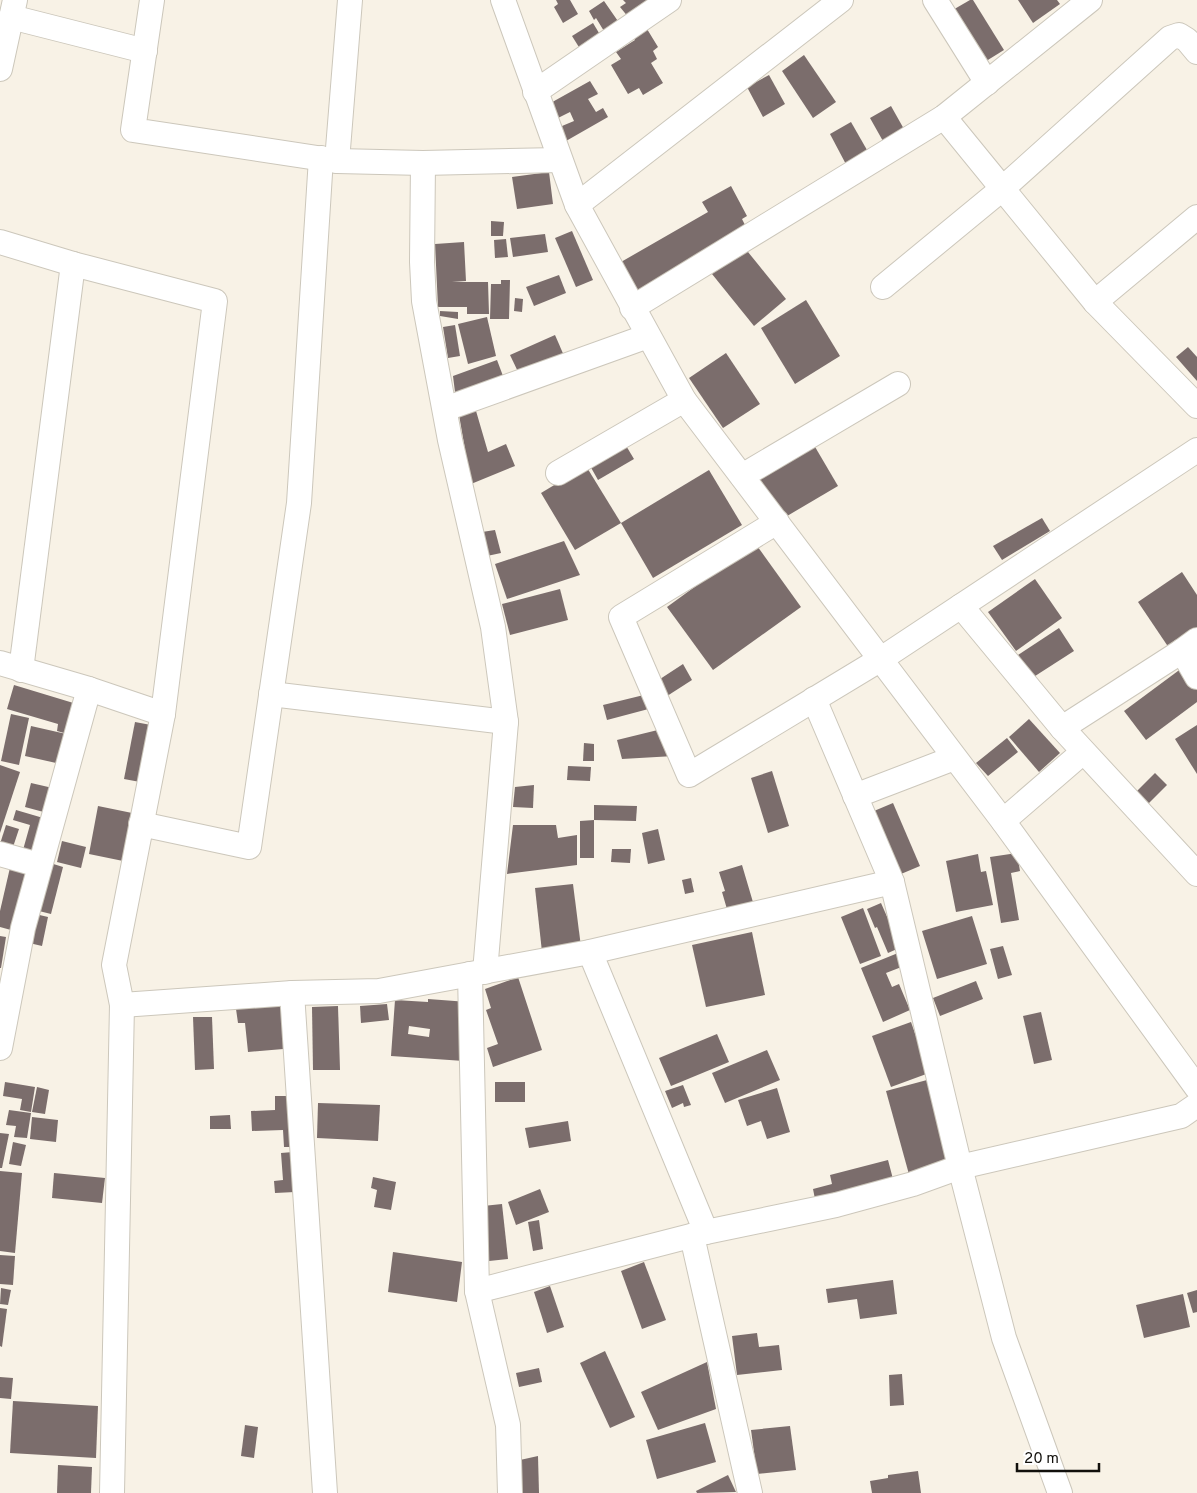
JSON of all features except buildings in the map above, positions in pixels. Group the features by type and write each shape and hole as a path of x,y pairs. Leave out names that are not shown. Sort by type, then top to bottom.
{"street":[{"path":"152,0 133,130 329,160 423,163 560,160"},
{"path":"141,824 248,848 299,503 329,160 350,0"},
{"path":"503,0 577,205 684,400 954,758 1004,821 1197,1088"},
{"path":"535,92 670,0"},
{"path":"577,205 841,0"},
{"path":"935,0 987,83"},
{"path":"632,308 944,118 1090,0"},
{"path":"0,69 14,4 145,51"},
{"path":"883,287 1002,189 1170,38 1179,35 1187,40 1197,52"},
{"path":"944,118 1096,302 1197,406"},
{"path":"423,163 422,262 424,301 450,440 492,627 506,722 478,973 478,1291 508,1425 510,1493"},
{"path":"1096,302 1197,217"},
{"path":"0,242 73,264 214,301 163,714 114,966 122,1005 112,1493"},
{"path":"73,264 11,666 89,689 163,714"},
{"path":"445,409 648,336"},
{"path":"742,476 898,384"},
{"path":"558,473 684,400"},
{"path":"777,522 622,617 689,775 881,659 1197,450"},
{"path":"961,606 1083,752 1197,874"},
{"path":"1062,728 1190,645 1197,677"},
{"path":"0,1048 23,928 89,689"},
{"path":"271,694 506,722"},
{"path":"814,699 892,882 960,1167 1004,1338 1060,1493"},
{"path":"1004,821 1083,752"},
{"path":"855,796 954,758"},
{"path":"0,854 39,865"},
{"path":"122,1005 292,993 379,991 590,952 892,882"},
{"path":"590,952 699,1234 750,1493"},
{"path":"292,993 325,1493"},
{"path":"478,1291 699,1234 836,1206 913,1184 960,1167 1181,1116 1197,1105"}]}
